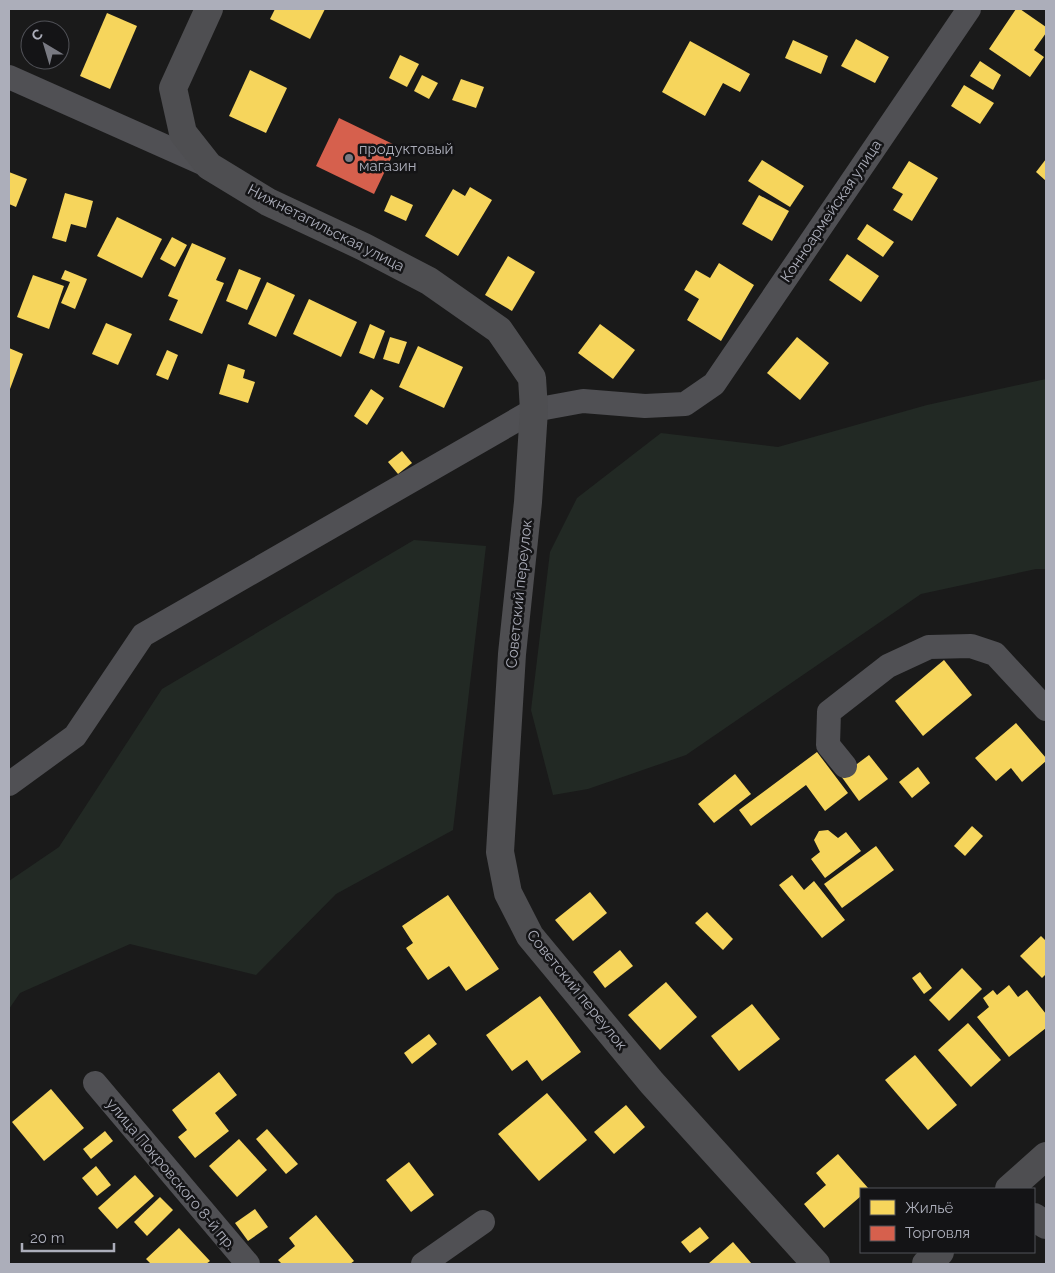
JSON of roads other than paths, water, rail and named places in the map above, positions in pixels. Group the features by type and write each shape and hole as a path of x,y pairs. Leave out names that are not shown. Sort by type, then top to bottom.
{"street":[{"path":"209,9 173,88 183,133 209,166"},
{"name":"Конноармейская улица","path":"534,410 582,402 644,406 685,404 714,384 969,9"},
{"name":"Нижнетагильская улица","path":"9,77 209,166 268,202 364,247 428,281 499,330 532,378 534,410"},
{"path":"9,784 75,736 143,635 534,410"},
{"name":"Советский переулок","path":"534,410 528,502 512,654 500,852 508,893 530,936 652,1083 816,1264"},
{"path":"845,766 828,745 829,712 888,666 929,647 971,646 995,654 1046,709"},
{"name":"улица Покровского 8-й пр.","path":"95,1083 248,1264"},
{"path":"1011,1188 1046,1156"},
{"path":"1035,1217 1046,1226"},
{"path":"422,1264 483,1222"},
{"path":"926,1264 939,1253"}],"place":[{"name":"продуктовый магазин","path":"349,158"}]}
